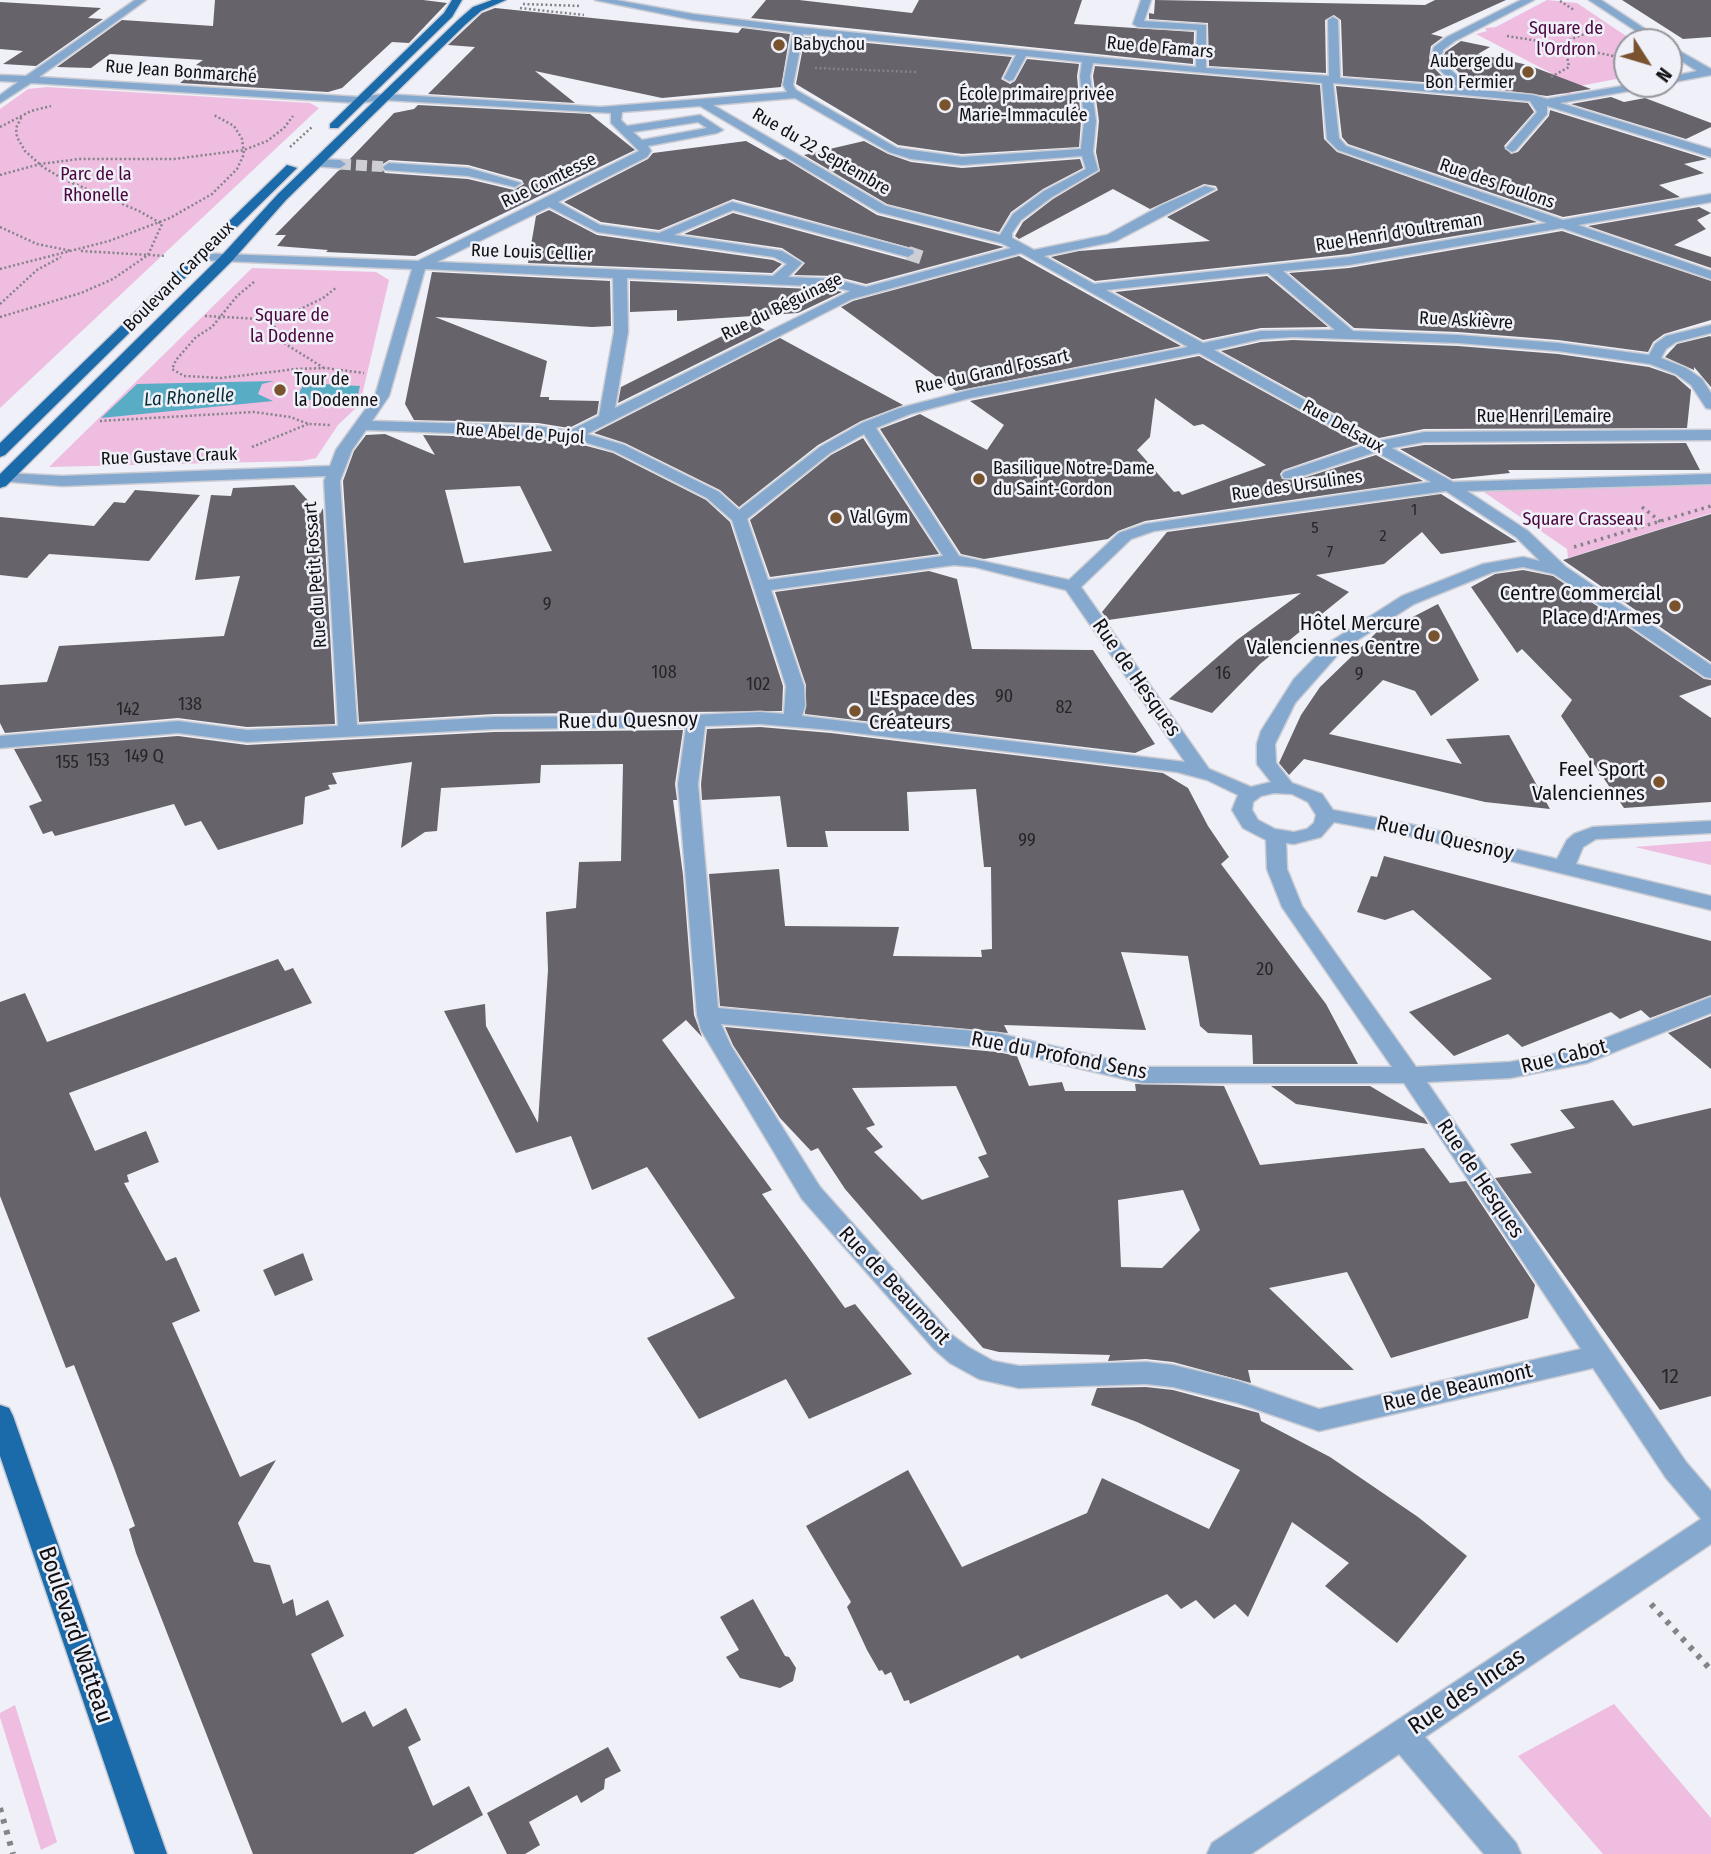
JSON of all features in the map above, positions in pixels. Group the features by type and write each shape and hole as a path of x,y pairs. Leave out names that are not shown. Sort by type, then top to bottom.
{"main road":[{"path":"323,137 447,15 457,0"},
{"name":"Boulevard Carpeaux","path":"3,481 384,97 474,12 501,0"},
{"name":"Boulevard Carpeaux","path":"0,452 304,155"},
{"name":"Boulevard Watteau","path":"0,1416 151,1854"}],"street":[{"path":"0,100 141,0"},
{"name":"Rue de Famars","path":"600,0 693,17 799,30 1088,60 1533,98 1711,153"},
{"path":"1146,0 1138,24 1202,27 1201,70"},
{"path":"1468,92 1445,71 1436,57 1438,49 1471,29 1530,0"},
{"path":"1594,0 1638,28"},
{"name":"Rue des Foulons","path":"1333,20 1333,139 1342,148 1711,275"},
{"path":"799,30 788,85 795,95 893,150 962,161 1087,152"},
{"path":"1009,78 1023,53"},
{"path":"1683,57 1709,73"},
{"path":"1006,240 1012,223 1042,198 1090,173 1092,166 1087,152 1090,121 1085,76 1088,60"},
{"path":"1683,78 1709,73"},
{"name":"Rue Jean Bonmarché","path":"0,78 359,100"},
{"path":"1533,98 1577,99 1613,92"},
{"path":"359,100 384,97 617,110 795,95"},
{"path":"1511,148 1543,112 1533,98"},
{"name":"Rue du 22 Septembre","path":"704,104 882,209 1006,240"},
{"path":"617,110 615,121 624,130 640,144 717,130 700,118 624,130"},
{"name":"Rue Comtesse","path":"419,266 643,155 645,149 640,144"},
{"path":"317,163 341,164"},
{"path":"389,167 468,172 515,183"},
{"name":"Rue du Béguinage","path":"573,435 863,290 946,268 1111,238 1166,208 1209,189"},
{"name":"Rue Henri d'Oultreman","path":"1091,288 1365,258 1711,198"},
{"path":"547,202 565,208 597,228 777,254 795,263 776,281"},
{"path":"662,236 732,206 908,253"},
{"path":"760,251 806,225"},
{"name":"Rue Delsaux","path":"1006,240 1449,486 1522,534 1560,571 1711,673"},
{"name":"Rue Louis Cellier","path":"200,256 834,283 863,290"},
{"path":"923,258 946,268"},
{"name":"Rue du Petit Fossart","path":"348,732 331,489 334,471 344,450 382,396 419,266"},
{"path":"1272,269 1348,334"},
{"path":"606,417 621,332 620,274"},
{"path":"1653,359 1660,347 1671,338 1711,329"},
{"name":"Rue Askièvre","path":"1200,347 1276,334 1348,334 1495,341 1653,359 1672,366 1697,382 1711,405"},
{"name":"Rue du Grand Fossart","path":"738,518 825,450 867,426 905,411 953,397 1109,368 1200,347"},
{"name":"Rue Abel de Pujol","path":"361,425 573,435 619,448 713,495 738,518 795,685 796,706 792,720"},
{"path":"867,426 954,560"},
{"name":"Rue Henri Lemaire","path":"1290,475 1411,438 1711,435"},
{"name":"Rue Gustave Crauk","path":"3,481 334,471"},
{"path":"1449,486 1711,479"},
{"name":"Rue des Ursulines","path":"1072,586 1125,536 1151,527 1402,490 1449,486"},
{"path":"761,586 954,560 975,562 1072,586"},
{"path":"1285,787 1267,764 1266,744 1270,730 1300,683 1336,646 1408,600 1489,568 1523,562 1560,571"},
{"name":"Rue de Hesques","path":"1072,586 1201,771"},
{"name":"Rue du Quesnoy","path":"0,741 178,727 247,736 482,723 696,721 741,718 792,720 1167,764 1201,771 1250,794"},
{"name":"Rue de Beaumont","path":"696,721 688,783 708,1015 720,1047 818,1202 943,1342 973,1364 989,1371 1019,1377 1146,1373 1174,1376 1238,1392 1319,1420 1599,1356"},
{"path":"1285,787 1311,796 1321,804 1326,815 1323,825 1314,833 1294,838 1276,836 1255,828 1245,818 1242,807 1250,794 1268,788 1285,787"},
{"name":"Rue du Quesnoy","path":"1326,815 1401,828 1711,903"},
{"path":"1564,867 1574,844 1593,833 1711,827"},
{"name":"Rue de Hesques","path":"1276,836 1277,870 1292,907 1410,1075 1676,1470 1711,1511"},
{"name":"Rue Cabot","path":"1410,1075 1497,1071 1579,1057 1711,1005"},
{"name":"Rue du Profond Sens","path":"708,1015 997,1041 1142,1075 1410,1075"},
{"name":"Rue des Incas","path":"1223,1854 1711,1528"},
{"path":"1403,1735 1504,1854"}],"path":[{"path":"517,4 609,9 628,5"},
{"path":"1567,44 1585,33 1601,28"},
{"path":"1471,29 1567,44 1613,56"},
{"path":"1558,44 1556,47 1566,50 1576,48"},
{"path":"1533,98 1541,83 1569,67 1566,50"},
{"path":"811,67 915,72"},
{"path":"0,127 23,115 62,104"},
{"path":"0,175 40,164 79,159 174,159 244,150 267,141 303,110"},
{"path":"0,269 68,254 160,222 212,194 237,169 244,150 242,139 234,126 202,111"},
{"path":"23,115 16,128 17,137 25,152 40,164 63,179 160,222"},
{"path":"0,317 81,293 113,279 148,255 162,224 160,222"},
{"path":"0,227 37,244 77,251 200,256"},
{"path":"0,304 37,270 68,254"},
{"path":"169,315 278,320 323,299 337,288"},
{"path":"223,316 197,337 172,369 184,376 221,378 296,369 325,368 350,373 390,372"},
{"path":"278,320 273,329 279,340 325,368"},
{"path":"60,423 254,412 290,417 309,424 361,425"},
{"path":"1639,504 1661,522"},
{"path":"1567,549 1711,506"},
{"path":"1632,1583 1711,1670"},
{"path":"0,1808 13,1854"}],"green space":[{"name":"Square de l'Ordron","path":"1547,0 1577,3 1614,28 1613,80 1569,88 1571,94 1505,91 1551,73 1476,34 1487,31 1485,28 1496,27"},
{"name":"Parc de la Rhonelle","path":"47,87 310,103 319,108 0,408 0,109 28,89"},
{"name":"Square de la Dodenne","path":"252,268 376,272 389,280 360,404 338,425 316,458 302,461 49,467"},
{"name":"Square Crasseau","path":"1711,483 1711,513 1568,558 1567,549 1481,490"},
{"path":"1711,841 1711,865 1635,847"},
{"path":"1614,1704 1711,1818 1711,1854 1603,1854 1518,1756"},
{"path":"15,1705 57,1842 41,1850 0,1717 0,1713"}],"water":[{"name":"La Rhonelle","path":"274,381 262,384 258,394 273,401 101,418 137,384"},
{"path":"304,383 360,386 356,403 296,399"}],"building":[{"path":"215,0 423,0 447,3 409,43 392,42 342,88 328,92 180,83 201,66 196,65 203,60 110,54 91,68 57,67 122,20 213,26"},
{"path":"766,0 799,0 912,13 919,0 1082,0 1074,24 1194,32 1193,64 751,18"},
{"path":"1155,0 1425,5 1435,0 1506,0 1431,34 1443,37 1431,46 1429,58 1433,67 1450,84 1343,76 1341,20 1334,15 1325,20 1326,73 1209,66 1208,23 1149,19 1149,13 1154,14"},
{"path":"1622,0 1711,0 1711,37 1683,39 1683,28 1666,28"},
{"path":"0,2 101,8 88,18 103,19 36,66 3,64 23,51 0,49"},
{"path":"495,8 738,33 742,28 790,34 781,87 662,98 535,71 575,103 428,94 475,47 448,45 482,13"},
{"path":"805,37 1012,57 1001,79 1010,84 1015,81 1027,59 1079,64 1079,147 962,154 898,145 796,84"},
{"path":"1461,41 1490,47 1478,54 1528,65 1591,89 1547,96 1472,86 1444,57 1445,52"},
{"path":"1095,66 1320,85 1324,139 1337,152 1537,222 1349,254 1095,281 1051,257 1079,251 1210,241 1167,217 1218,190 1216,186 1204,184 1150,209 1113,189 1019,239 1015,236 1023,222 1053,199 1100,171 1096,152 1099,121 1093,76"},
{"path":"1336,86 1528,103 1534,112 1504,146 1511,154 1518,152 1549,116 1550,110 1707,159 1684,164 1704,173 1659,185 1680,197 1563,217 1348,144 1342,137"},
{"path":"1611,97 1624,102 1645,98 1711,123 1711,127 1686,139 1571,104"},
{"path":"418,105 590,114 635,150 415,256 326,252 328,250 277,246 286,235 275,235 338,171 347,166 347,162 394,113 414,109","holes":["389,160 468,165 522,180 524,184 514,190 468,179 385,173 380,166"]},
{"path":"746,141 780,160 785,159 877,215 1004,247 866,284 835,276 794,275 805,263 782,248 684,234 733,213 907,260 915,255 915,249 733,199 659,230 601,222 564,202 648,159 653,153"},
{"path":"864,141 911,162 962,168 1080,159 1083,168 1043,189 1011,212 999,232 887,204 804,155"},
{"path":"1699,207 1711,213 1697,220 1706,229 1674,245 1711,257 1711,268 1588,226"},
{"path":"549,210 597,235 773,260 782,264 772,273 528,263 536,216"},
{"path":"1562,231 1711,281 1711,320 1664,334 1653,342 1648,352 1558,340 1458,332 1354,328 1289,273 1349,268"},
{"path":"1019,256 1181,346 956,391 841,307 853,301"},
{"path":"432,272 610,281 611,326 435,317 547,361 540,397 549,397 549,400 599,401 597,414 569,428 538,423 414,420 405,404"},
{"path":"1267,276 1328,327 1261,328 1203,340 1115,292"},
{"path":"630,281 842,292 798,313 677,321 677,310 630,312"},
{"path":"750,322 765,330 618,403 621,387"},
{"path":"1710,336 1711,387 1694,367 1694,370 1665,357 1677,344"},
{"path":"780,338 903,405 861,421 818,445 739,507 720,490 625,443 594,433"},
{"path":"1293,340 1458,346 1558,354 1649,367 1675,376 1691,390 1687,428 1424,429 1379,438 1221,351 1261,342"},
{"path":"1199,356 1359,444 1283,470 1280,474 1282,479 1297,480 1376,455 1423,481 1145,521 1118,531 1108,539 984,559 961,554 880,429 920,414 987,450 1004,425 970,401","holes":["1155,398 1194,426 1203,424 1266,465 1182,495 1179,491 1174,492 1137,450 1150,437"]},
{"path":"385,434 435,455 423,435 538,439 583,445 613,453 706,500 730,522 783,686 782,711 494,714 359,722 343,481 354,451 366,435","holes":["520,486 552,551 464,563 445,490"]},
{"path":"863,438 939,554 770,577 750,520 831,455"},
{"path":"1686,443 1700,470 1508,470 1510,473 1452,479 1400,449 1424,445"},
{"path":"294,485 320,514 323,508 335,724 247,727 178,718 5,733 0,723 0,685 47,682 59,646 224,636 240,576 195,580 211,495 231,496 233,488"},
{"path":"135,490 200,495 149,561 49,554 27,578 0,575 0,517 94,526 114,502 125,503"},
{"path":"1441,494 1517,542 1441,554 1422,532 1384,564 1316,575 1349,592 1260,664 1212,713 1169,699 1237,640 1301,593 1108,620 1102,612 1167,532"},
{"name":"Centre Commercial Place d'Armes","path":"1711,514 1711,662 1563,560 1665,528"},
{"path":"1523,570 1553,576 1704,679 1711,680 1711,685 1679,696 1711,718 1711,802 1624,808 1561,716 1572,700 1522,649 1517,653 1471,587 1495,574"},
{"path":"929,571 957,579 972,649 1093,650 1155,744 1135,753 805,714 806,685 775,592"},
{"path":"1438,604 1479,680 1431,716 1415,691 1383,680 1329,734 1462,764 1446,739 1509,735 1550,809 1485,802 1304,759 1289,775 1279,763 1301,715 1320,687 1379,630 1398,617 1405,621"},
{"path":"760,727 1163,773 1188,788 1208,826 1229,857 1221,864 1326,1004 1358,1064 1253,1064 1252,1035 1208,1033 1200,1026 1188,956 1121,952 1146,1030 1004,1025 1008,1033 720,1006 709,874 779,869 785,926 899,927 893,956 982,957 981,950 992,949 991,867 984,867 976,789 907,792 909,831 825,831 828,847 787,847 780,796 702,800 701,784 707,729"},
{"path":"683,730 675,784 677,800 673,800 683,875 694,1015 702,1037 686,1020 662,1040 772,1190 762,1194 845,1308 855,1304 912,1374 809,1419 786,1379 699,1419 647,1338 735,1298 647,1167 592,1190 571,1136 516,1153 444,1011 485,1004 486,1026 538,1123 548,970 546,912 576,908 579,862 621,861 623,764 541,765 540,783 441,788 437,831 425,832 401,848 412,762 332,773 337,784 328,785 330,789 305,797 303,824 218,850 201,821 185,826 174,804 55,836 52,831 43,834 29,806 42,801 14,749 178,736 247,745 494,732"},
{"path":"1384,856 1711,941 1711,995 1650,1018 1641,1010 1620,1019 1611,1012 1522,1047 1508,1034 1454,1056 1409,1012 1492,979 1413,910 1385,920 1357,912 1371,876 1377,877"},
{"path":"278,959 285,971 293,968 312,1003 69,1093 95,1151 146,1131 159,1162 127,1175 129,1182 124,1183 166,1261 176,1257 200,1311 172,1323 240,1477 276,1460 238,1523 254,1562 270,1565 283,1604 293,1599 296,1616 328,1600 344,1636 311,1654 342,1723 365,1711 373,1727 406,1708 421,1740 408,1747 433,1806 469,1786 483,1815 413,1854 253,1854 136,1553 129,1529 135,1526 114,1468 74,1365 66,1368 0,1196 0,1002 25,993 47,1042"},
{"path":"1711,1016 1711,1069 1668,1033"},
{"path":"725,1027 997,1052 1017,1056 1029,1086 1062,1082 1065,1091 1136,1091 1135,1084 1224,1086 1260,1165 1424,1148 1450,1183 1466,1181 1535,1285 1528,1318 1391,1358 1347,1272 1269,1288 1354,1370 1248,1370 1251,1383 1173,1362 1146,1359 1108,1361 1110,1355 999,1352 983,1348 845,1189 818,1148 811,1151 780,1118 733,1045","holes":["956,1086 987,1154 978,1157 989,1177 922,1200 874,1152 883,1147 866,1128 875,1125 852,1088","1183,1190 1200,1230 1162,1268 1121,1267 1118,1200"]},
{"path":"1271,1086 1370,1086 1424,1118 1428,1124 1296,1104"},
{"path":"1613,1100 1633,1126 1711,1108 1711,1396 1660,1410 1495,1178 1532,1173 1510,1144 1575,1128 1560,1110"},
{"path":"303,1253 313,1280 275,1296 263,1270"},
{"path":"1146,1387 1173,1390 1259,1413 1261,1421 1330,1457 1418,1517 1467,1556 1397,1643 1325,1586 1349,1563 1292,1522 1248,1617 1235,1604 1214,1619 1196,1600 1181,1609 1167,1594 1021,1659 1018,1655 910,1704 909,1700 904,1701 891,1672 885,1675 882,1670 879,1671 867,1650 847,1607 851,1602 806,1526 908,1470 962,1567 1087,1513 1102,1478 1209,1529 1240,1470 1137,1422 1091,1405 1097,1388"},
{"path":"753,1599 785,1656 789,1657 796,1668 793,1681 780,1688 740,1678 726,1657 739,1650 720,1617"},
{"path":"608,1747 621,1771 605,1779 604,1789 581,1803 577,1795 529,1822 540,1845 525,1854 507,1854 487,1813"}],"tunnel":[{"path":"340,164 389,167"},
{"path":"908,253 923,258"}],"place":[{"name":"Babychou","path":"779,45"},
{"name":"Auberge du Bon Fermier","path":"1528,72"},
{"name":"École primaire privée Marie-Immaculée","path":"945,105"},
{"name":"Tour de la Dodenne","path":"280,390"},
{"name":"Basilique Notre-Dame du Saint-Cordon","path":"979,479"},
{"name":"Val Gym","path":"836,518"},
{"name":"Centre Commercial Place d'Armes","path":"1675,606"},
{"name":"Hôtel Mercure Valenciennes Centre","path":"1434,636"},
{"name":"L'Espace des Créateurs","path":"855,711"},
{"name":"Feel Sport Valenciennes","path":"1659,782"}]}
